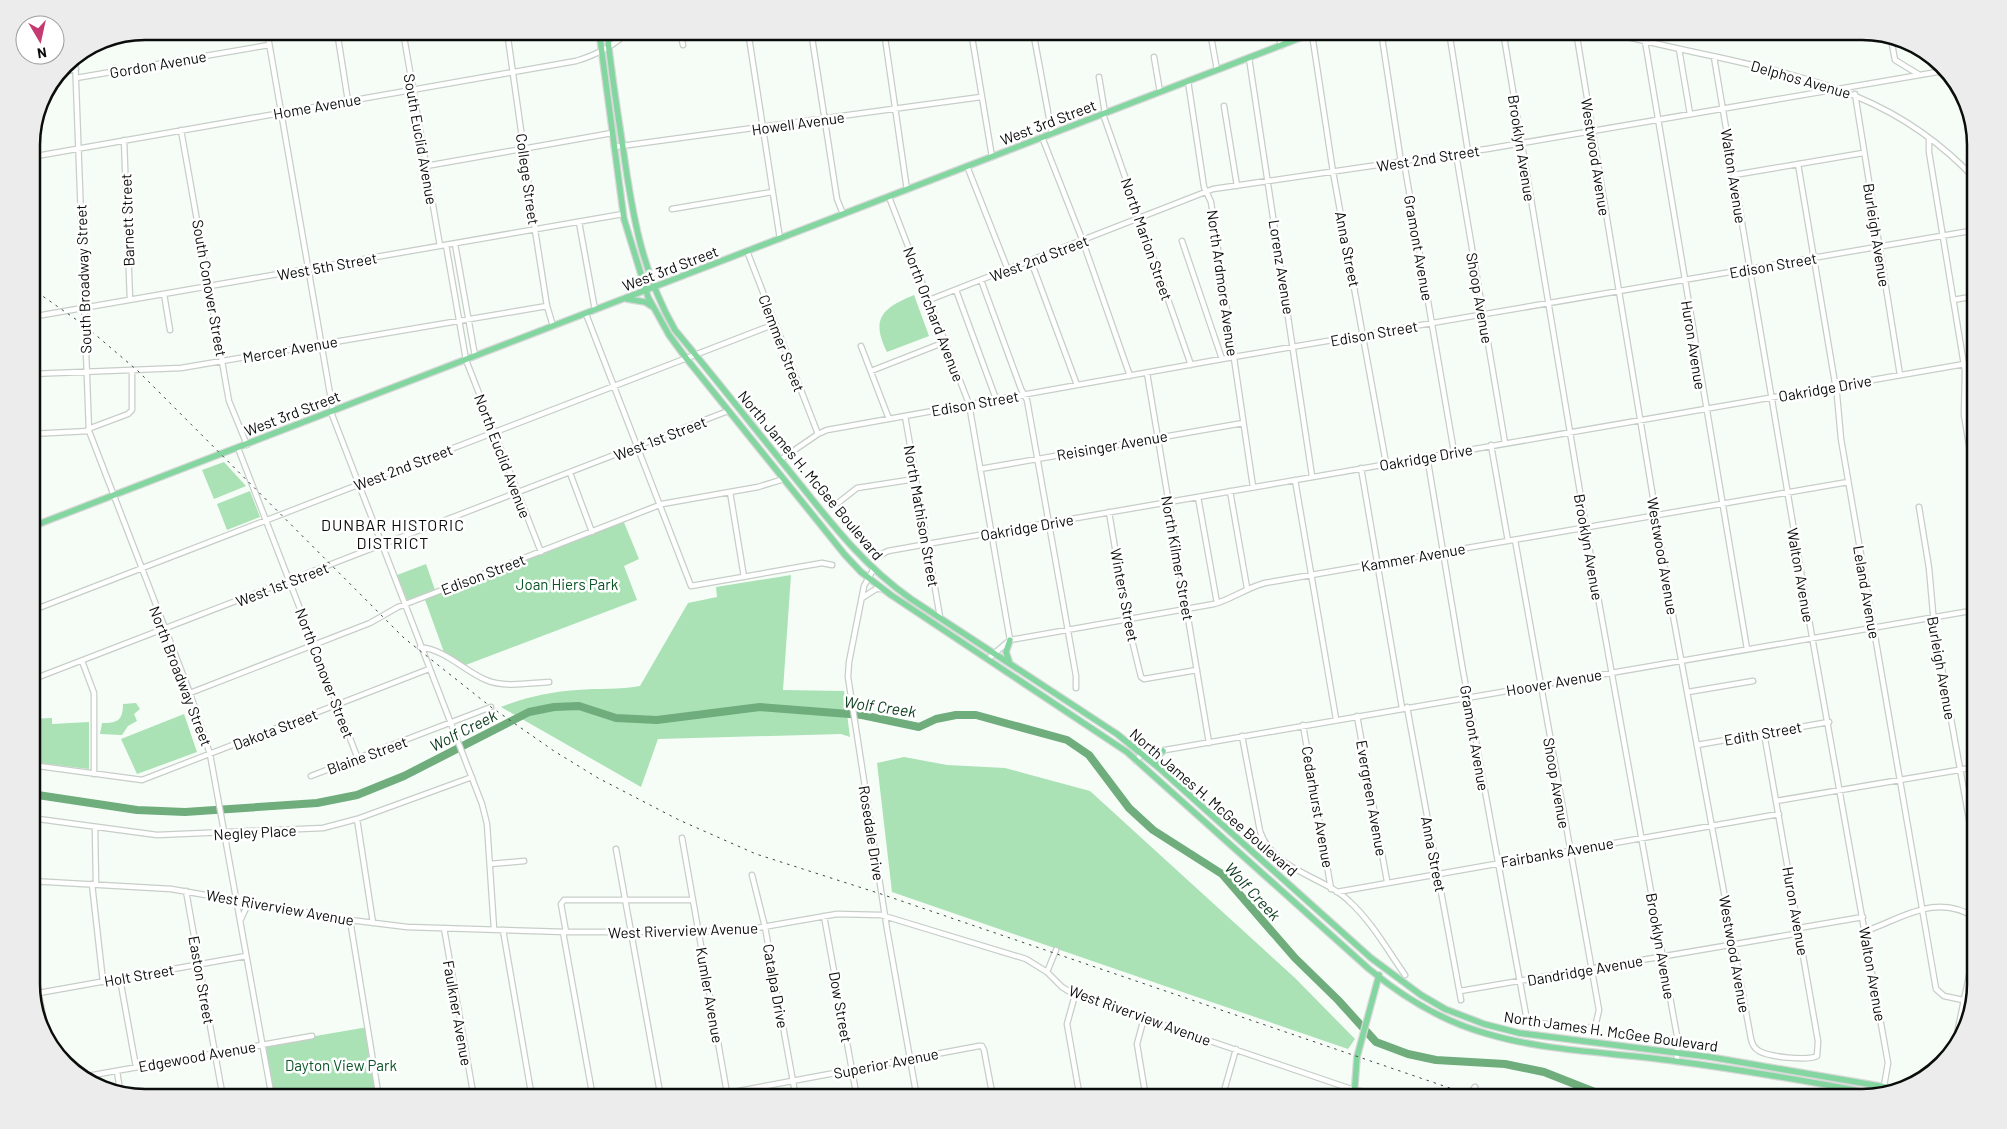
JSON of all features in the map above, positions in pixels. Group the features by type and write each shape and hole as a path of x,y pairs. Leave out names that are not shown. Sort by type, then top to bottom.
{"main road":[{"name":"North James H. McGee Boulevard","path":"599,40 623,214 646,291 654,309 686,358 728,411 845,555 869,578 988,660 1094,728 1136,761 1379,977 1431,1011 1487,1034 1529,1043 1677,1062 1845,1089"},
{"name":"North James H. McGee Boulevard","path":"608,40 637,237 654,288 675,330 848,543 874,570 911,599 1103,724 1142,754 1382,967 1430,1001 1484,1024 1533,1036 1678,1054 1877,1088"},
{"name":"West 3rd Street","path":"40,524 1296,40"},
{"path":"622,300 645,302 654,309"},
{"path":"1010,640 1006,652 1010,663"},
{"path":"1159,768 1157,757 1163,751"},
{"path":"1354,1089 1361,1042 1382,967"}],"street":[{"path":"268,40 322,344 332,412 381,546 485,811 494,929"},
{"path":"338,40 348,101"},
{"name":"South Euclid Avenue","path":"405,40 440,246"},
{"name":"College Street","path":"508,40 535,230 547,306 553,326"},
{"path":"601,51 611,40"},
{"path":"608,44 614,40"},
{"path":"682,40 683,46"},
{"path":"749,40 780,239"},
{"path":"812,40 837,199 844,214"},
{"path":"885,40 907,190"},
{"path":"972,40 992,157"},
{"path":"1035,40 1052,134"},
{"path":"1212,40 1217,70"},
{"path":"1280,40 1281,46"},
{"name":"Anna Street","path":"1316,40 1333,172 1364,334 1386,464"},
{"name":"Gramont Avenue","path":"1382,40 1402,162 1454,452"},
{"path":"1450,40 1468,152"},
{"name":"Brooklyn Avenue","path":"1504,40 1569,432 1679,1044 1677,1062"},
{"name":"Westwood Avenue","path":"1577,40 1639,420 1696,745 1752,1043 1762,1052 1784,1056"},
{"name":"Delphos Avenue","path":"1641,40 1813,79 1854,94 1898,116 1954,157 1967,171"},
{"name":"Huron Avenue","path":"1645,41 1683,280 1747,649"},
{"name":"Gordon Avenue","path":"76,78 269,45"},
{"path":"1892,45 1895,60 1919,75"},
{"path":"1679,49 1690,114"},
{"name":"Home Avenue","path":"40,155 576,61 601,51"},
{"path":"1154,57 1160,92"},
{"name":"Walton Avenue","path":"1714,57 1787,493 1888,1063 1884,1086"},
{"name":"Lorenz Avenue","path":"1249,58 1294,346 1312,476"},
{"name":"South Broadway Street","path":"76,69 88,430 112,496"},
{"name":"West 2nd Street","path":"929,300 1213,189 1456,154 1937,72"},
{"name":"North Marion Street","path":"1099,77 1104,113 1191,365"},
{"name":"North Ardmore Avenue","path":"1188,82 1206,192 1211,202 1253,487"},
{"name":"Burleigh Avenue","path":"1854,94 1900,375"},
{"name":"Howell Avenue","path":"614,148 981,97"},
{"path":"1224,106 1237,186"},
{"name":"South Conover Street","path":"182,130 229,401 247,444"},
{"path":"426,166 612,133"},
{"path":"1042,137 1083,241 1130,376"},
{"path":"1929,138 1928,146 1964,364 1966,386 1964,415 1967,429"},
{"name":"Barnett Street","path":"124,140 130,300"},
{"path":"1734,175 1864,153"},
{"name":"Shoop Avenue","path":"1456,154 1505,443"},
{"name":"Leland Avenue","path":"1798,164 1835,386 1848,482 1936,989 1944,996 1963,1000"},
{"path":"967,166 1008,270"},
{"path":"672,209 772,192"},
{"name":"North Orchard Avenue","path":"889,197 969,404 1010,640"},
{"name":"West 5th Street","path":"40,316 623,214"},
{"path":"578,222 595,310"},
{"name":"Edison Street","path":"780,460 818,434 889,418 1431,322 1967,232"},
{"path":"1182,241 1222,359"},
{"path":"455,244 475,356"},
{"path":"446,245 466,360"},
{"name":"Clemmer Street","path":"747,251 818,434"},
{"path":"1031,261 1077,385"},
{"path":"981,280 1027,400 1076,676 1076,688"},
{"path":"956,290 996,400"},
{"path":"164,294 170,330"},
{"path":"1953,300 1967,298"},
{"name":"Mercer Avenue","path":"40,374 181,368 547,306"},
{"path":"586,314 691,586 822,563 832,564"},
{"name":"West 2nd Street","path":"40,607 775,324"},
{"path":"871,371 945,342"},
{"path":"861,346 889,418"},
{"name":"North Euclid Avenue","path":"466,360 541,552"},
{"name":"Oakridge Drive","path":"878,556 888,551 927,544 1967,364"},
{"path":"40,433 88,430 128,414 132,410 132,371"},
{"name":"North Kilmer Street","path":"1147,373 1209,742"},
{"name":"West 1st Street","path":"40,677 728,411"},
{"name":"North Mathison Street","path":"905,416 940,617"},
{"name":"Reisinger Avenue","path":"980,469 1243,423"},
{"path":"1491,445 1508,541"},
{"name":"North Conover Street","path":"238,448 358,759"},
{"name":"Gramont Avenue","path":"1427,456 1467,697 1528,1019"},
{"name":"Anna Street","path":"1361,468 1461,1000"},
{"path":"570,473 592,532"},
{"name":"Edison Street","path":"190,693 370,623 404,605 660,506 778,483 784,479"},
{"path":"833,503 838,503 857,488 915,479"},
{"path":"1295,480 1336,719"},
{"name":"Kammer Avenue","path":"1010,640 1217,604 1235,597 1247,588 1312,575 1848,482"},
{"path":"1230,491 1247,588"},
{"path":"730,492 744,577"},
{"name":"North Broadway Street","path":"112,496 190,693 210,754 270,1089"},
{"path":"1198,497 1217,604"},
{"name":"Burleigh Avenue","path":"1919,507 1929,568 1933,617 1967,808"},
{"name":"Winters Street","path":"1109,512 1127,620 1142,678 1197,670"},
{"name":"Shoop Avenue","path":"1515,540 1539,684 1599,1010 1594,1024 1582,1029 1534,1022 1528,1019"},
{"name":"Rosedale Drive","path":"874,570 864,586 861,599 849,662 850,692 885,916 915,1089"},
{"path":"861,599 867,593 883,589"},
{"name":"Hoover Avenue","path":"1142,754 1405,707 1967,611"},
{"path":"988,660 1010,640"},
{"path":"420,647 440,652 492,682 506,684 549,682"},
{"path":"82,661 94,693 94,774"},
{"name":"Dakota Street","path":"40,766 142,780 429,669"},
{"path":"1688,692 1753,682"},
{"name":"Blaine Street","path":"312,776 490,707"},
{"name":"Evergreen Avenue","path":"1357,716 1388,881"},
{"name":"Edith Street","path":"1696,745 1828,722"},
{"name":"Cedarhurst Avenue","path":"1303,725 1332,889"},
{"name":"Huron Avenue","path":"1764,733 1819,1048 1817,1056 1809,1060 1784,1056"},
{"path":"1242,736 1260,831 1266,844 1281,860 1350,901 1363,916 1405,976"},
{"path":"1136,761 1142,754"},
{"path":"1776,800 1967,768"},
{"name":"Negley Place","path":"40,819 157,835 223,830 323,828 357,819 472,777"},
{"name":"Fairbanks Avenue","path":"1337,892 1388,881 1779,814"},
{"path":"357,819 373,923"},
{"path":"95,828 94,884 102,982"},
{"name":"Kumler Avenue","path":"682,838 726,1089"},
{"path":"616,849 659,1089"},
{"path":"490,864 524,861"},
{"name":"Catalpa Drive","path":"752,875 766,927 794,1089"},
{"name":"West Riverview Avenue","path":"40,881 186,891 350,920 444,928 564,932 699,932 766,927 838,914 885,916 1026,959 1047,972 1062,987 1075,995 1351,1089"},
{"name":"Easton Street","path":"186,891 221,1089"},
{"path":"591,1089 564,932 562,904 564,900 694,900"},
{"path":"240,923 246,908 261,903"},
{"path":"1866,931 1923,908 1952,909 1967,915"},
{"name":"Dow Street","path":"824,916 855,1089"},
{"name":"Dandridge Avenue","path":"1460,991 1733,944 1863,917"},
{"path":"350,920 378,1089"},
{"name":"Faulkner Avenue","path":"444,928 472,1089"},
{"path":"503,930 530,1089"},
{"path":"1047,972 1056,950"},
{"name":"Holt Street","path":"40,993 246,956"},
{"path":"120,979 136,1067"},
{"path":"1958,1026 1967,985"},
{"path":"1075,995 1067,1024 1078,1089"},
{"path":"1144,1018 1137,1044 1144,1089"},
{"name":"Edgewood Avenue","path":"92,1075 312,1036"},
{"name":"Superior Avenue","path":"749,1089 982,1046 991,1089"},
{"path":"1225,1089 1236,1049"},
{"path":"117,1071 119,1085"}],"green space":[{"path":"914,295 929,336 887,352 880,331 882,316 894,305"},
{"path":"224,462 246,486 214,499 202,470"},
{"path":"250,491 260,517 227,530 217,504"},
{"name":"Joan Hiers Park","path":"623,520 639,559 624,566 637,600 463,666 445,655 424,597"},
{"path":"426,564 435,590 407,600 397,575"},
{"path":"791,575 783,690 844,691 850,737 841,734 658,739 641,787 501,707 510,703 557,692 640,686 688,603 717,597 716,587"},
{"path":"136,703 140,709 134,714 137,721 128,726 122,735 100,734 102,723 118,720 122,714 123,704"},
{"path":"184,714 197,752 137,774 121,739"},
{"path":"52,718 52,724 89,722 89,769 40,763 40,719"},
{"path":"904,757 947,765 1005,768 1090,791 1295,978 1355,1039 1348,1049 892,892 877,763"},
{"name":"Dayton View Park","path":"368,1027 378,1089 270,1089 263,1045"}],"waterway":[{"name":"Wolf Creek","path":"40,795 137,810 185,812 317,803 357,795 404,776 529,712 554,707 579,706 616,718 657,720 760,707 862,715 919,727 936,719 956,715 976,715 1067,740 1089,755 1129,808 1153,830 1222,874 1295,958 1338,1000 1376,1042 1408,1054 1436,1060 1505,1064 1544,1072 1587,1089"}],"railway":[{"path":"40,294 84,325 138,371 404,638 491,707 554,751 598,778 679,820 756,854 881,894 1453,1089"}],"district":[{"name":"DUNBAR HISTORIC DISTRICT","path":"393,533"}]}
